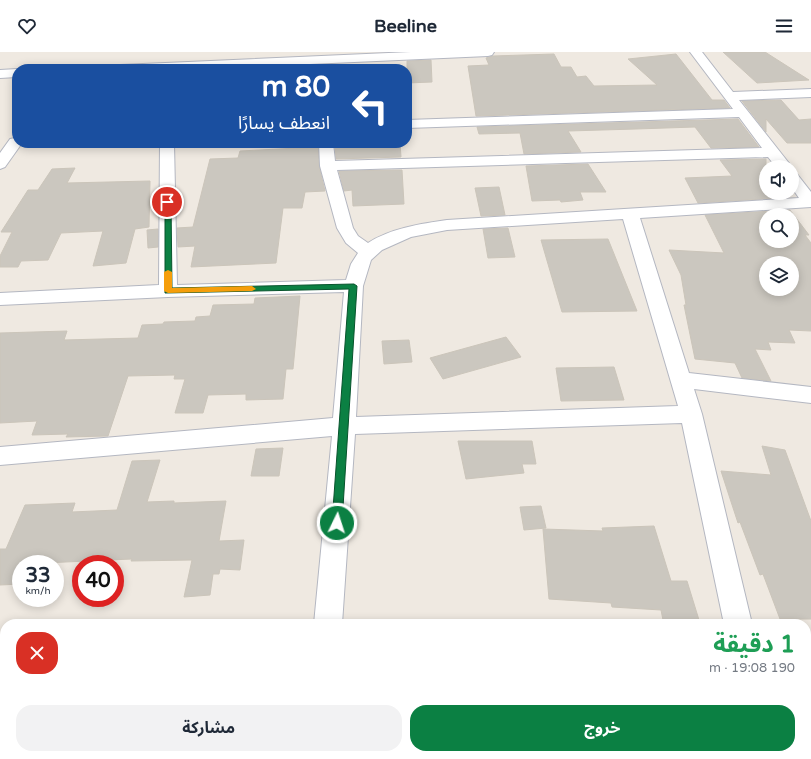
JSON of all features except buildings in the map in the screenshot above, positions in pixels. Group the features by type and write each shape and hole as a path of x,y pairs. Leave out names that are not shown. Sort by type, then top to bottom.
{"street":[{"path":"235,64 488,52"},
{"path":"696,52 779,160"},
{"path":"0,74 12,73"},
{"path":"730,96 811,93"},
{"path":"412,124 744,113"},
{"path":"0,164 11,142"},
{"path":"167,148 168,291"},
{"path":"326,148 328,166 345,228 352,240 368,252"},
{"path":"328,166 773,152"},
{"path":"799,186 811,202"},
{"path":"328,619 354,286 358,269 368,252 382,243 400,235 420,229 440,226 811,202"},
{"path":"630,213 682,380 691,414 737,619"},
{"path":"0,299 168,291 354,286"},
{"path":"682,380 811,395"},
{"path":"0,456 343,426 691,414"}],"slow traffic":[{"path":"168,272 168,291 252,289"}],"route":[{"path":"167,202 168,291 354,286 337,523"}]}
